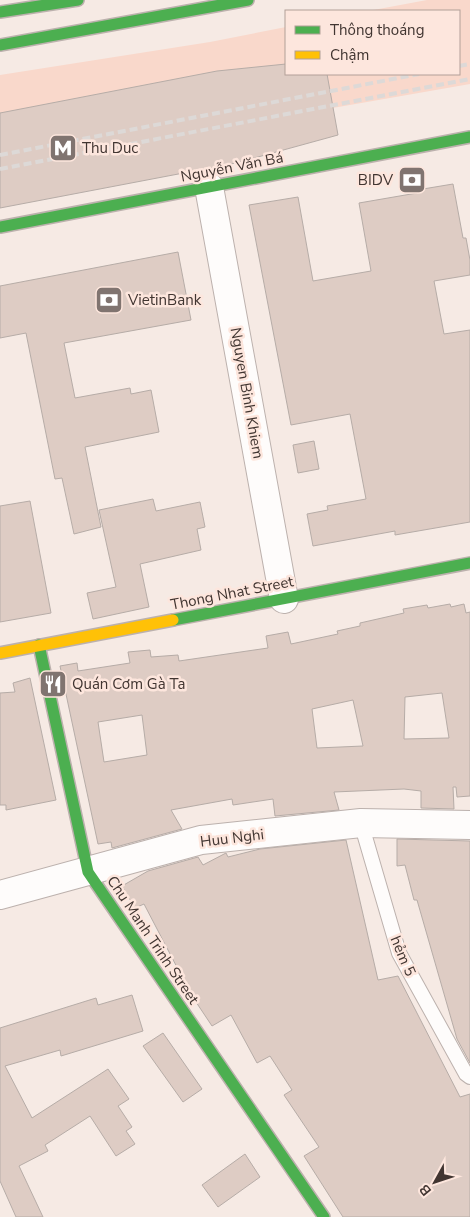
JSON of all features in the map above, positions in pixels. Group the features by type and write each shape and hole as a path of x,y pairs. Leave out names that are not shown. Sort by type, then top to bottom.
{"main road":[{"path":"0,12 78,0"},
{"path":"0,44 248,0"},
{"name":"Nguyễn Văn Bá","path":"0,227 470,136"},
{"name":"Thong Nhat Street","path":"0,653 470,563"},
{"name":"Chu Manh Trinh Street","path":"40,645 88,872 324,1217"}],"street":[{"name":"Nguyen Binh Khiem","path":"209,187 284,599"},
{"name":"Huu Nghi","path":"0,895 201,840 361,823 470,825"}],"lane":[{"name":"hẻm 5","path":"361,823 399,953 466,1074 470,1077"}],"shaded area":[{"path":"427,0 470,0 470,84 0,166 0,75 210,42 285,27 285,75 460,75 460,10 373,10"}],"building":[{"path":"285,64 285,75 327,75 338,135 236,163 0,208 0,113 217,71"},
{"path":"453,184 463,238 466,238 470,260 470,275 434,281 444,334 470,330 470,522 395,535 395,531 313,546 307,514 328,510 327,506 366,499 350,414 291,425 249,205 298,197 313,281 371,271 359,203 417,193 417,190"},
{"path":"178,252 191,320 64,343 75,398 130,388 131,394 151,390 159,432 85,447 101,527 74,534 62,478 55,479 26,333 0,338 0,286"},
{"path":"314,441 319,469 298,473 293,445"},
{"path":"153,499 156,511 200,502 205,527 197,529 201,550 140,564 149,607 93,619 87,593 116,587 99,510"},
{"path":"30,501 51,613 0,622 0,506"},
{"path":"450,604 451,607 464,604 466,613 470,612 470,796 457,797 456,787 453,787 454,809 421,808 421,791 404,789 334,792 339,810 275,816 273,799 233,805 232,799 171,810 182,829 112,848 111,842 98,844 60,666 77,663 78,671 130,663 128,652 150,650 151,657 178,655 179,661 268,648 266,636 288,632 291,644 338,634 337,631 360,626 360,623 404,613 403,609 427,605 428,608","holes":["442,693 449,738 404,739 405,697","353,700 363,746 317,748 312,709","142,715 147,755 104,762 98,722"]},
{"path":"30,678 56,800 6,810 6,805 0,805 0,693 15,692 13,683"},
{"path":"397,839 470,841 470,1063 457,1039 405,865 397,866"},
{"path":"346,840 378,980 398,976 460,1097 470,1094 470,1217 343,1217 304,1156 319,1147 284,1095 292,1090 270,1056 257,1063 231,1015 212,1026 192,996 144,904 135,908 122,886 148,871 198,857 203,865 226,853 228,857 260,849"},
{"path":"132,995 143,1031 61,1056 60,1050 5,1066 32,1118 108,1069 129,1099 118,1106 132,1127 126,1131 135,1144 116,1156 90,1116 45,1145 48,1151 19,1166 43,1217 16,1217 0,1181 0,1028 96,998 98,1005"},
{"path":"163,1033 202,1089 183,1102 143,1046"},
{"path":"245,1154 260,1177 218,1207 202,1185"}],"railway":[{"path":"460,66 470,64"},
{"path":"0,155 414,75"},
{"path":"0,169 470,79"}],"traffic: fast":[{"path":"0,12 78,0"},
{"path":"0,45 248,0"},
{"path":"0,227 470,137"},
{"path":"173,620 470,563"},
{"path":"39,645 88,872 324,1217"}],"traffic: slow":[{"path":"0,653 173,620"}],"place":[{"name":"Thu Duc","path":"63,148"},
{"name":"BIDV","path":"412,180"},
{"name":"VietinBank","path":"109,300"},
{"name":"Quán Cơm Gà Ta","path":"53,684"}]}
